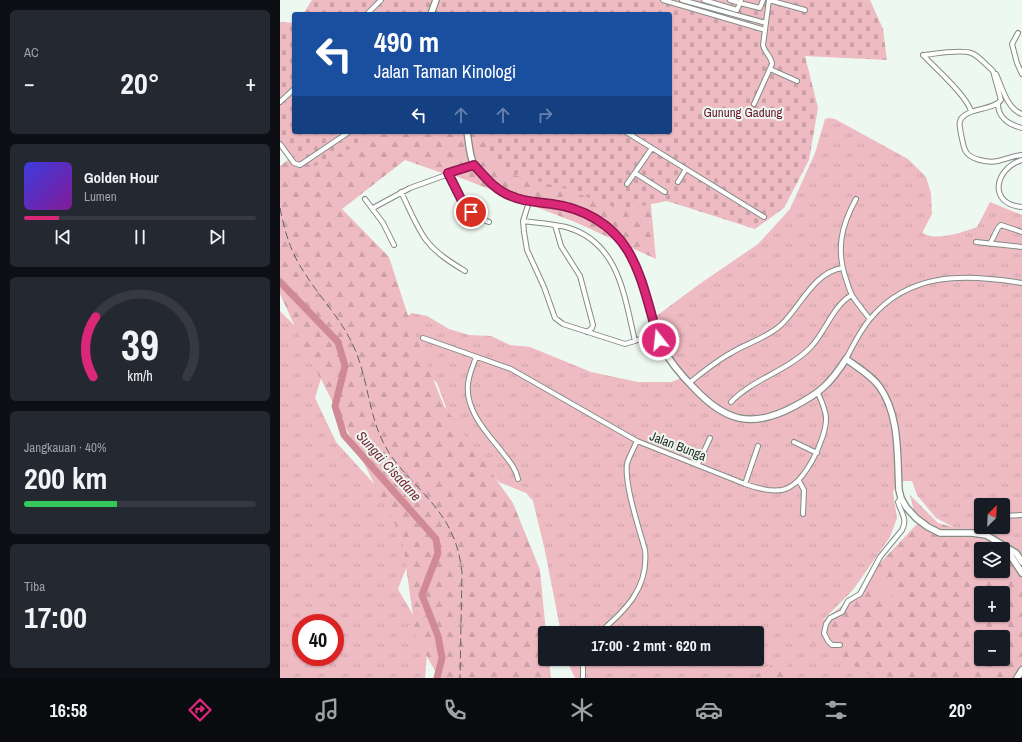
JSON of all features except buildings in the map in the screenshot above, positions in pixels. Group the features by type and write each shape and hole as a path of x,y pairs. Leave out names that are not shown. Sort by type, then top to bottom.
{"street":[{"path":"369,12 381,0"},
{"path":"432,12 436,0"},
{"path":"662,0 765,30"},
{"path":"682,0 766,23"},
{"path":"704,0 737,10 740,1"},
{"path":"730,0 740,1 759,8 761,7 763,0"},
{"path":"754,104 772,62 764,51 763,45 769,0 805,10"},
{"path":"1018,33 1012,44 1017,63 1022,74"},
{"path":"971,111 969,105 923,55 961,51 973,53 993,71 1012,107 1017,112 1022,114"},
{"path":"1017,63 1022,68"},
{"path":"770,69 797,81"},
{"path":"993,71 1001,98 998,104 999,112 1004,119 1012,125 1022,128"},
{"path":"280,102 292,91"},
{"path":"998,104 971,111 961,118 959,125 964,149 969,155 993,162 1001,161 1012,156 1022,155"},
{"path":"280,144 294,163 300,165 346,134"},
{"path":"467,134 474,165 492,185 500,191 529,202 574,208 599,221 613,233 627,250 635,266 650,306 656,332 667,355 688,383 707,402 722,412 745,419 769,417 784,412 818,393 836,374 870,319 886,304 901,293 935,280 965,277 1022,282"},
{"path":"629,134 764,218"},
{"path":"627,184 652,148"},
{"path":"1022,160 1007,168 1001,178 998,189 1000,196 1006,202 1014,206 1022,207"},
{"path":"373,208 402,192 448,173 474,165"},
{"path":"678,182 686,169"},
{"path":"448,173 466,208 475,216 489,222"},
{"path":"634,173 665,192"},
{"path":"402,192 425,239 446,259 465,271"},
{"path":"365,199 383,223 394,245"},
{"path":"856,199 846,217 841,232 840,240 842,268 852,296 870,319"},
{"path":"529,202 523,222 527,250 544,287 555,318 563,324 628,344 656,332"},
{"path":"523,222 566,227 583,234 599,246 616,269 635,341"},
{"path":"556,225 561,246 577,270 583,284 593,323 592,328 587,332"},
{"path":"990,244 999,226 1022,232"},
{"path":"976,242 1022,247"},
{"path":"688,383 730,353 776,329 785,321 818,280 829,271 842,268"},
{"path":"731,402 745,389 782,369 802,355 819,337 841,304 852,296"},
{"path":"423,338 511,369 637,441"},
{"path":"476,357 470,372 468,384 467,393 470,404 479,422 515,468 518,480"},
{"path":"846,359 878,385 890,408 895,427 899,490 906,508 916,518 940,532 980,533 991,537 998,542"},
{"name":"Jalan Bunga","path":"607,626 614,621 632,601 640,586 646,558 629,490 627,473 628,460 637,441 761,490 782,490 798,481 817,453 826,420 825,411 818,393"},
{"path":"698,464 710,438"},
{"path":"794,442 817,453"},
{"path":"745,484 758,446"},
{"path":"798,481 804,490 804,514"},
{"path":"840,645 832,644 828,641 824,633 824,628 830,618 842,612 848,601 860,594 880,557 902,530 904,526 904,517 898,502 901,498"},
{"path":"1010,516 1022,515"},
{"path":"1010,550 1016,553 1022,562"},
{"path":"1010,555 1022,573"},
{"path":"583,666 583,678"},
{"path":"1018,678 1022,670"}],"green space":[{"name":"Gunung Gadung","path":"312,0 870,0 883,29 887,60 805,56 818,108 809,160 784,208 755,229 667,201 622,210 560,187 506,173 490,155 485,134 672,134 672,12 304,12"},
{"path":"280,22 292,23 292,134 374,134 369,139 315,166 290,154 280,143"},
{"path":"829,118 835,119 908,159 926,177 931,193 932,214 923,231 923,233 928,236 935,237 950,235 977,227 990,202 1022,215 1022,571 1010,557 1010,542 992,542 957,529 936,518 917,495 912,481 904,481 897,485 893,492 897,518 890,537 853,590 824,619 820,628 891,678 575,678 569,666 764,666 764,626 560,626 545,551 533,501 526,493 499,482 463,443 451,421 437,383 419,367 404,318 412,313 427,316 449,329 469,335 491,336 510,345 530,347 591,372 638,382 671,382 679,379 680,375 662,349 654,334 652,322 655,317 758,244 790,209 815,153 825,119"},
{"path":"322,134 598,134 648,174 656,259 575,222 448,173 442,173 405,160 342,209 389,257 411,325 444,406 513,503 540,570 545,626 538,626 538,666 550,666 551,678 439,678 416,637 402,538 302,342 280,294 280,166"},
{"path":"280,311 327,358 315,398 336,442 395,507 413,551 398,589 428,641 425,678 280,678"},
{"path":"910,495 938,523 997,539 1002,542 974,542 974,578 1010,578 1010,547 1022,555 1022,678 877,678 820,648 811,641 816,626 865,588 879,564 917,524"},
{"path":"879,578 898,586 889,602 873,595 872,593"},
{"path":"783,658 796,678 751,678"}],"waterway":[{"name":"Sungai Cisadane","path":"280,282 338,342 345,366 335,406 344,435 436,539 438,553 422,595 438,636 442,658 437,678"}],"railway":[{"path":"280,208 286,235 296,259 312,284 343,326 353,345 362,371 372,412 381,439 394,460 433,504 452,534 460,558 462,572 460,678"}],"route":[{"path":"471,212 463,203 448,173 474,165 492,185 510,196 529,202 563,205 574,208 586,213 608,227 627,250 635,266 650,306 659,340"}]}
